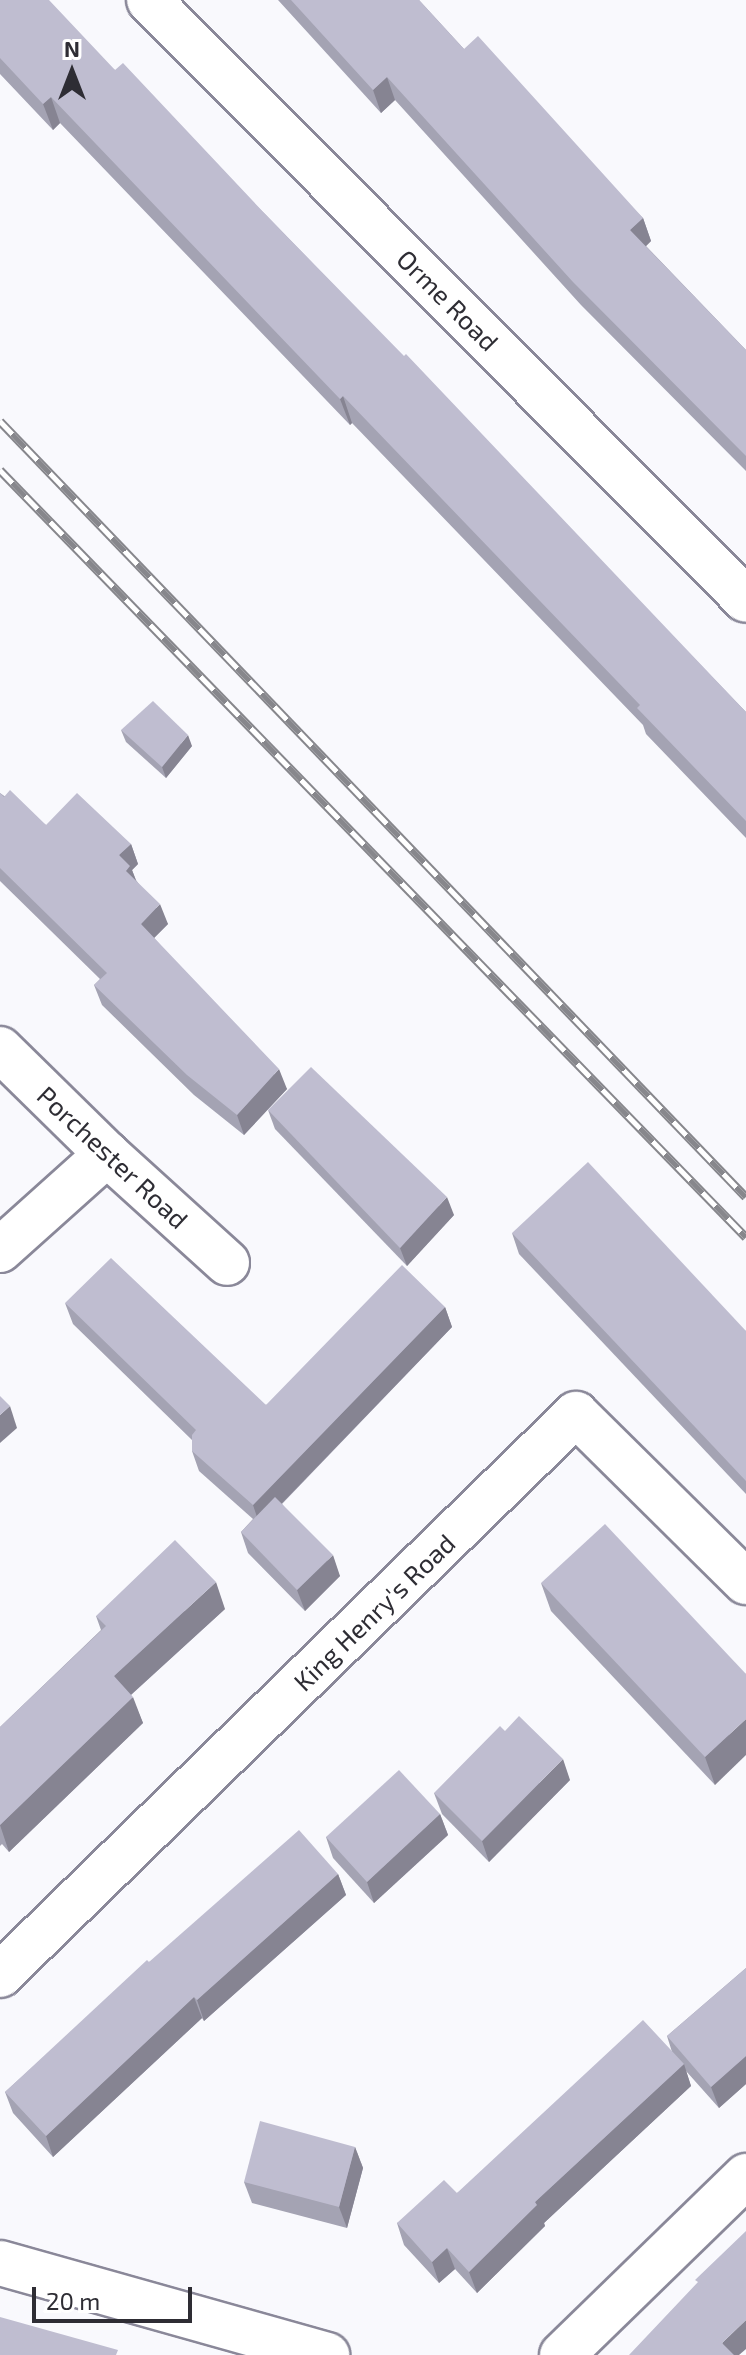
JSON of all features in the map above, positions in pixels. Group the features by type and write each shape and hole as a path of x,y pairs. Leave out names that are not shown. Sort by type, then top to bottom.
{"street":[{"name":"Orme Road","path":"149,0 746,600"},
{"name":"Porchester Road","path":"0,1049 107,1154 227,1263"},
{"path":"0,1250 107,1154"},
{"name":"King Henry's Road","path":"0,1975 576,1414 746,1582"},
{"path":"562,2355 746,2176"},
{"path":"0,2263 327,2355"}],"building":[{"path":"0,0 49,0 115,70 123,63 266,215 404,356 406,354 746,712 746,821 637,708 640,705 343,396 340,399 51,97 43,104 0,58"},
{"path":"291,0 419,0 464,49 478,36 643,218 630,230 746,350 746,456 573,282 387,77 373,90"},
{"path":"153,701 188,735 162,767 121,730"},
{"path":"10,790 46,825 77,793 131,844 119,855 130,866 126,871 160,904 141,924 279,1069 237,1115 187,1075 94,985 107,973 0,868 0,793 4,797"},
{"path":"311,1067 447,1197 400,1248 268,1110"},
{"path":"588,1162 746,1331 746,1481 512,1233"},
{"path":"111,1258 266,1405 402,1265 445,1307 253,1505 192,1451 192,1435 196,1430 65,1303"},
{"path":"0,1396 10,1406 0,1415"},
{"path":"275,1497 333,1555 297,1590 241,1532"},
{"path":"605,1524 746,1674 746,1719 705,1757 541,1583"},
{"path":"175,1540 216,1582 114,1676 133,1697 0,1825 0,1727 106,1626 96,1616"},
{"path":"519,1716 563,1759 482,1841 434,1793 500,1726 505,1731"},
{"path":"399,1770 440,1814 367,1882 326,1837"},
{"path":"299,1830 338,1874 197,2000 194,1997 46,2136 5,2092 147,1960 149,1962"},
{"path":"746,1968 746,2056 711,2087 667,2036"},
{"path":"643,2020 684,2064 535,2202 537,2205 469,2272 447,2248 432,2262 397,2223 444,2180 457,2193"},
{"path":"260,2121 355,2147 339,2207 244,2182"},
{"path":"746,2231 746,2320 722,2343 734,2355 629,2355 698,2282 695,2280"},
{"path":"0,2317 118,2350 116,2355 0,2355"}],"railway":[{"path":"0,421 746,1197"},
{"path":"0,470 746,1237"}]}
